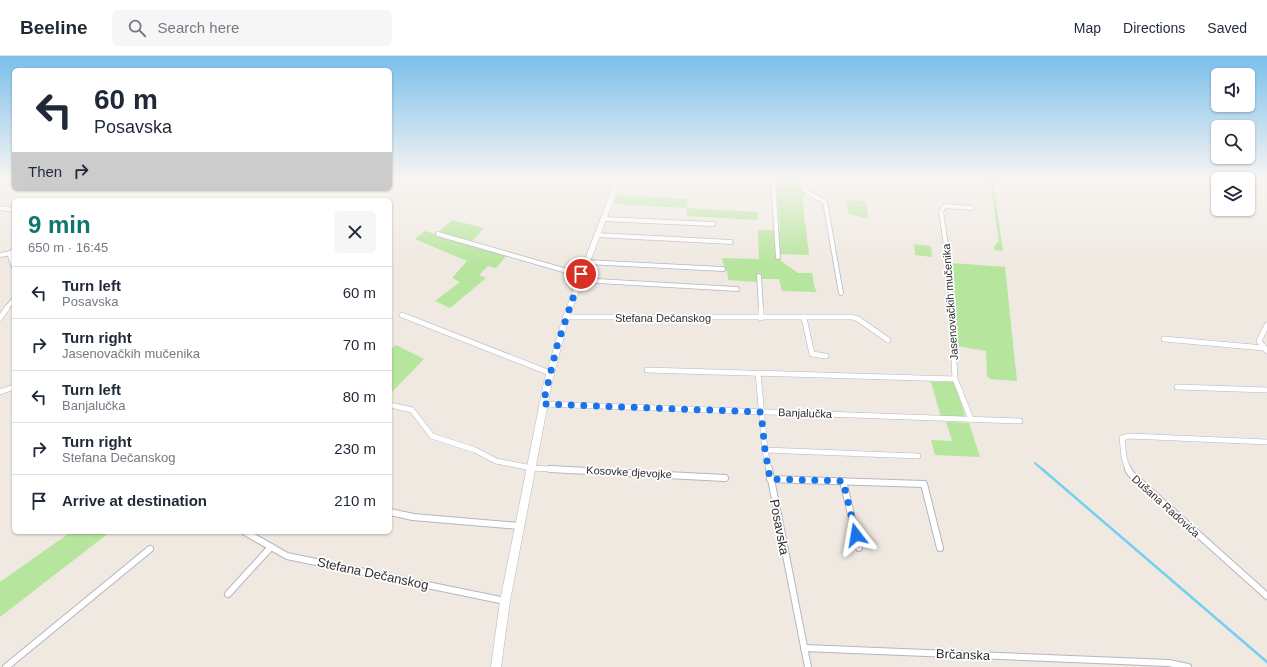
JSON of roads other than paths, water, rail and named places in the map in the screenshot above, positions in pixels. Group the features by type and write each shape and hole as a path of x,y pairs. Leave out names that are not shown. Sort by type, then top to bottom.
{"main road":[{"path":"496,667 506,601 550,373 566,317 580,277 609,207"}],"street":[{"path":"775,207 778,257"},
{"path":"826,207 841,293"},
{"name":"Jasenovačkih mučenika","path":"944,207 941,211 949,267 955,379 971,419"},
{"name":"Jasenovačkih mučenika","path":"952,207 972,208"},
{"path":"0,208 12,210"},
{"path":"604,219 713,224"},
{"path":"438,234 580,277 737,289"},
{"path":"597,234 731,242"},
{"path":"0,255 12,251 12,262"},
{"path":"586,262 723,269"},
{"path":"759,276 761,318"},
{"path":"0,318 12,302"},
{"path":"402,315 550,373"},
{"name":"Stefana Dečanskog","path":"566,317 852,317 858,319 888,340"},
{"path":"804,318 812,354 826,356"},
{"path":"1266,350 1259,341 1267,325"},
{"path":"1164,339 1266,350"},
{"path":"647,370 955,379"},
{"path":"758,373 765,450 770,479 924,484 940,548"},
{"path":"1177,387 1267,390"},
{"path":"0,392 12,388"},
{"name":"Banjalučka","path":"543,404 1020,421"},
{"name":"Kosovke djevojke","path":"392,405 412,410 432,436 474,450 496,460 532,468 725,478"},
{"name":"Dušana Radovića","path":"1267,442 1130,436 1122,438 1126,468 1131,474 1267,596"},
{"path":"765,450 918,456"},
{"name":"Posavska","path":"770,479 804,648"},
{"path":"843,481 859,548"},
{"path":"392,512 412,517 520,526"},
{"name":"Stefana Dečanskog","path":"248,534 287,556 506,601"},
{"path":"228,594 271,547"},
{"path":"6,667 150,549"},
{"path":"804,648 808,667"},
{"name":"Brčanska","path":"804,648 1169,663 1188,667"}],"waterway":[{"path":"1035,463 1043,470"},
{"path":"1042,469 1267,662"}]}
